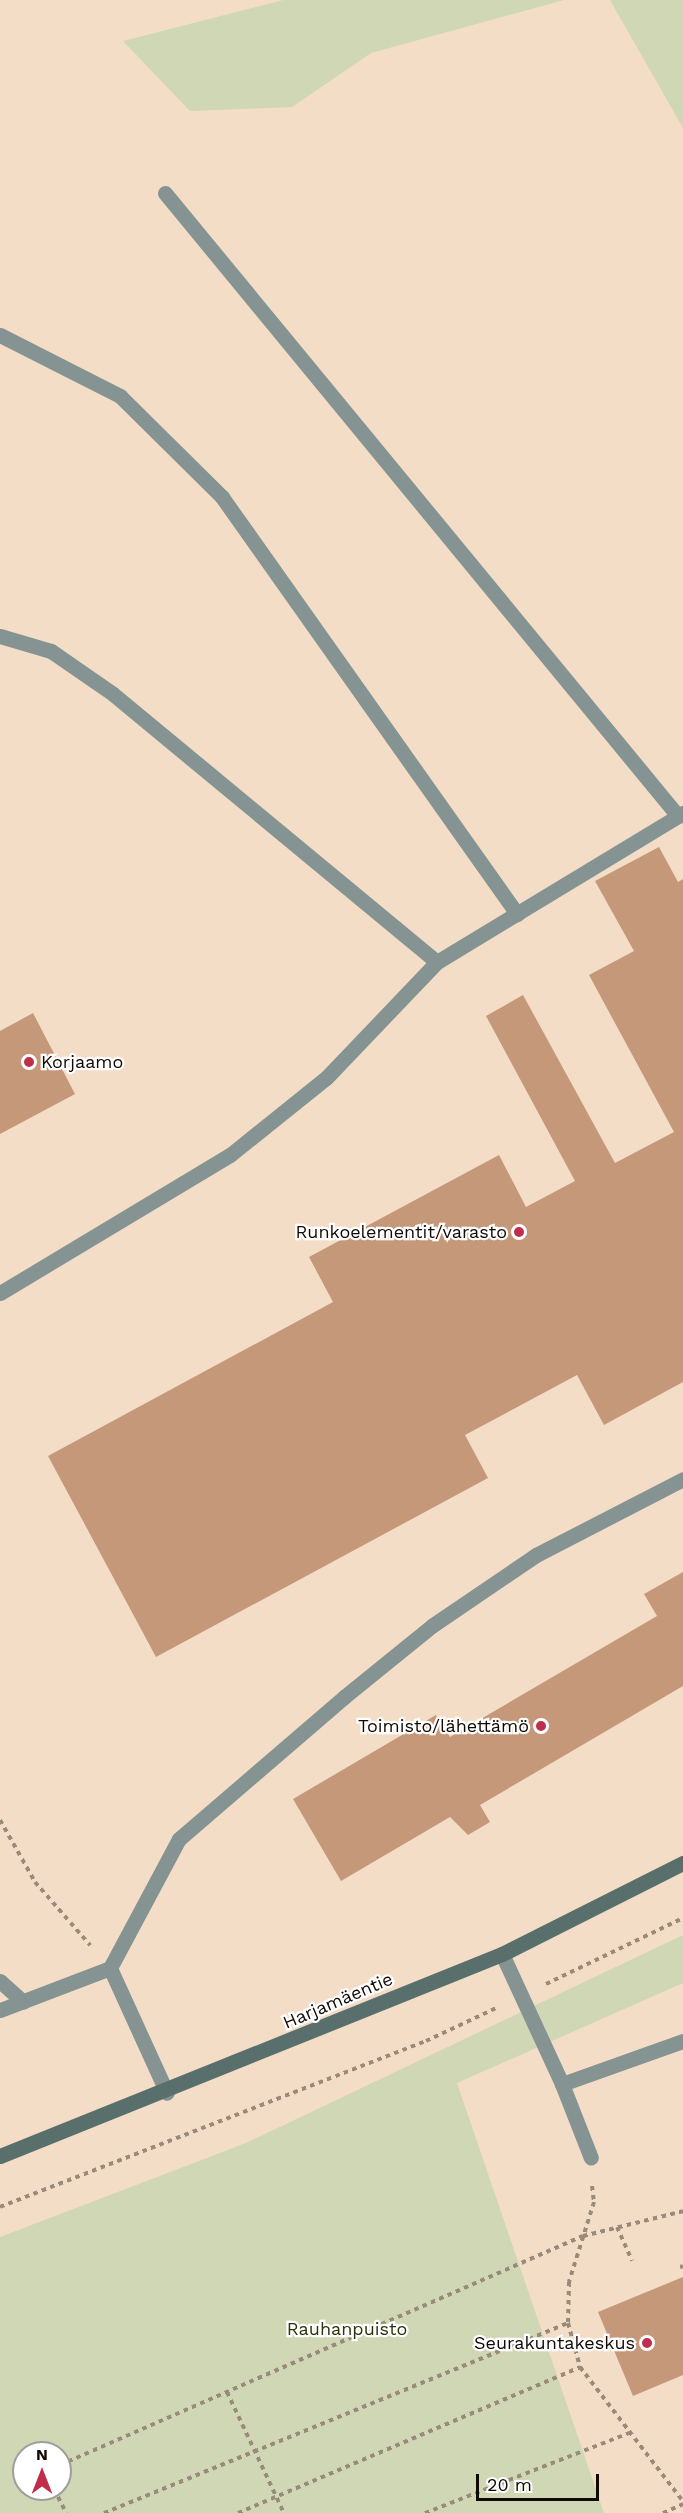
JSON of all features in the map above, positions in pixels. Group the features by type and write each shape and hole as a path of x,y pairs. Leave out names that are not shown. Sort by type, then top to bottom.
{"street":[{"name":"Harjamäentie","path":"0,2156 168,2093 502,1954 683,1863"}],"lane":[{"path":"0,1293 230,1155 327,1077 437,962 680,815 165,193"},
{"path":"0,335 120,396 222,497 517,914"},
{"path":"0,636 51,651 113,694 437,962"},
{"path":"0,2010 110,1968 179,1839 344,1697 433,1625 536,1555 683,1479"},
{"path":"502,1954 562,2084 591,2158"},
{"path":"110,1968 168,2093"},
{"path":"0,1981 23,2002"},
{"path":"562,2084 683,2041"}],"path":[{"path":"0,1820 35,1882 110,1968"},
{"path":"0,2207 426,2041 683,1918"},
{"path":"591,2158 594,2202 569,2282 568,2323 580,2367 632,2432 683,2502 663,2513"},
{"path":"72,2460 583,2236 683,2211"},
{"path":"617,2227 632,2261"},
{"path":"104,2513 568,2323"},
{"path":"238,2513 580,2367"},
{"path":"227,2392 284,2513"},
{"path":"425,2513 632,2432"}],"green space":[{"path":"283,0 564,0 371,53 292,107 190,111 123,41"},
{"path":"610,0 683,0 683,128"},
{"name":"Rauhanpuisto","path":"683,1935 683,1983 457,2083 604,2513 0,2513 0,2237 246,2143"}],"building":[{"name":"Runkoelementit/varasto","path":"659,847 678,882 683,879 683,1382 604,1425 577,1375 465,1435 488,1478 156,1657 48,1456 333,1302 309,1257 499,1155 526,1207 575,1181 486,1016 523,995 615,1163 674,1132 589,975 634,951 595,881"},
{"name":"Korjaamo","path":"33,1013 75,1094 0,1134 0,1031"},
{"name":"Toimisto/lähettämö","path":"683,1572 683,1686 480,1805 490,1822 468,1835 450,1817 341,1881 293,1799 436,1715 450,1737 657,1616 644,1594"},
{"name":"Seurakuntakeskus","path":"683,2277 683,2375 633,2396 598,2312"}],"place":[{"name":"Korjaamo","path":"29,1062"},
{"name":"Runkoelementit/varasto","path":"519,1232"},
{"name":"Toimisto/lähettämö","path":"541,1726"},
{"name":"Seurakuntakeskus","path":"647,2343"}]}
